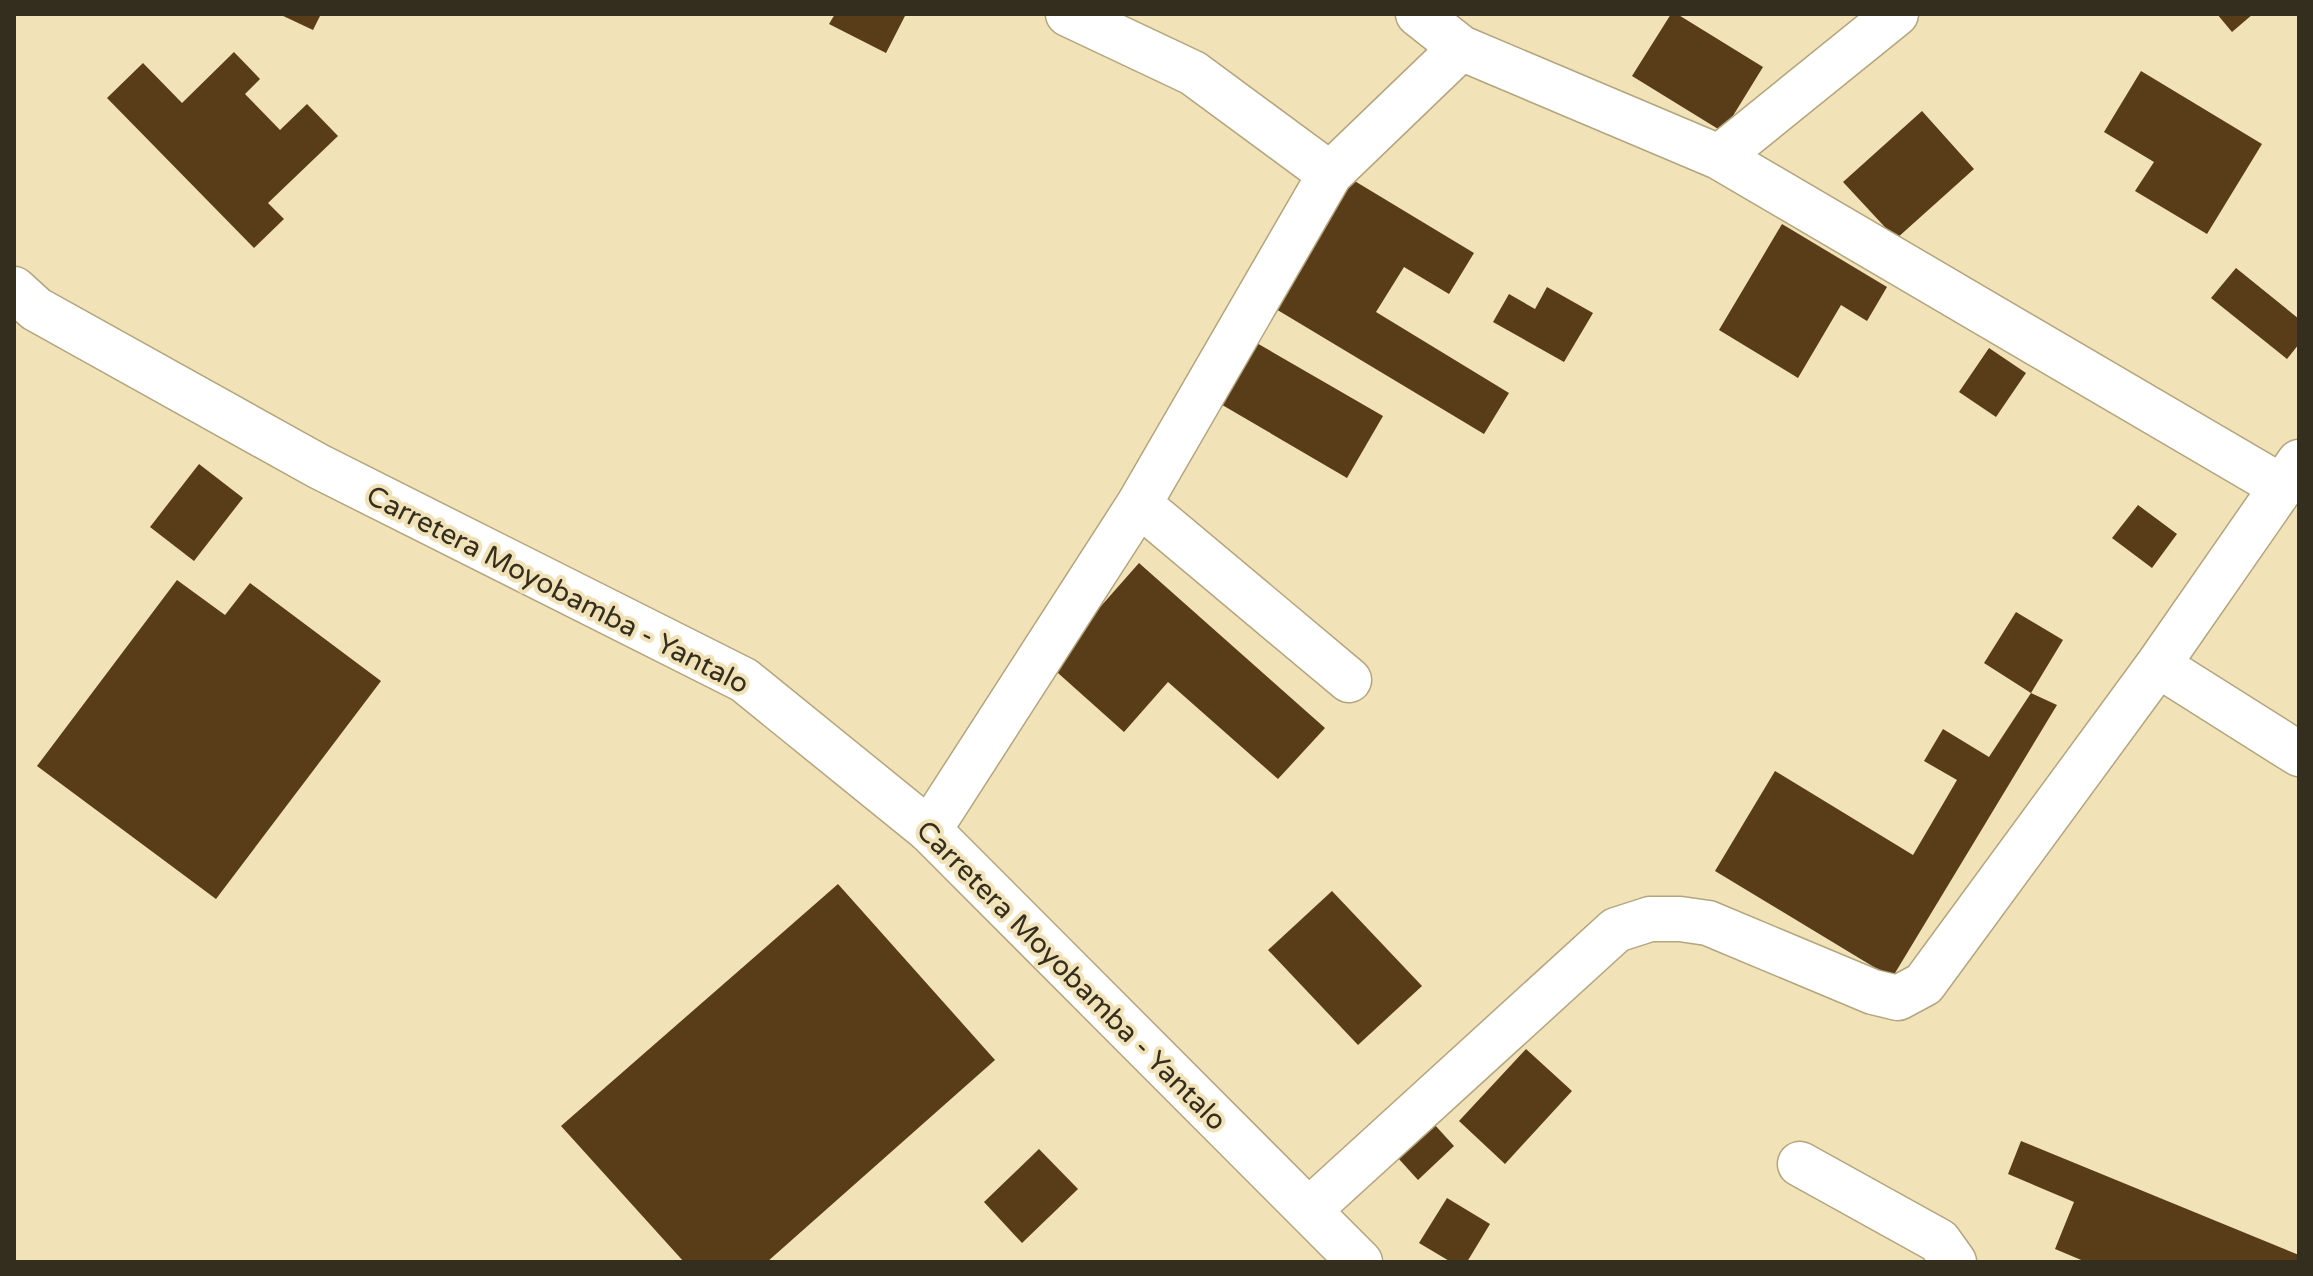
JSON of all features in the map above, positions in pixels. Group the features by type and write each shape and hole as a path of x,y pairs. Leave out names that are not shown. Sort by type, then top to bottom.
{"street":[{"path":"1068,14 1193,73 1330,174"},
{"path":"1309,1210 1616,930 1650,919 1708,923 1873,992 1898,998 1924,984 2158,665 2290,475 1719,157 1461,48 1418,14"},
{"path":"1719,157 1896,14"},
{"path":"929,830 1139,504 1330,174 1461,48"},
{"name":"Carretera Moyobamba - Yantalo","path":"14,289 36,309 318,466 744,680 929,830 1360,1262"},
{"path":"1139,504 1349,680"},
{"path":"2158,665 2299,754"},
{"path":"1800,1164 1939,1241 1954,1262"}],"building":[{"path":"279,14 321,14 313,30"},
{"path":"835,14 906,14 886,53 829,24"},
{"path":"1671,14 1677,14 1763,67 1723,132 1632,76"},
{"path":"2217,14 2253,14 2232,32"},
{"path":"234,52 260,79 245,94 280,130 307,104 338,136 268,203 284,219 254,248 107,98 143,63 182,103"},
{"path":"2141,71 2262,144 2207,234 2135,191 2154,162 2104,132"},
{"path":"1922,111 1974,169 1896,239 1843,182"},
{"path":"1348,177 1474,253 1449,294 1404,267 1376,312 1509,393 1484,434 1269,305"},
{"path":"1782,224 1887,287 1867,321 1841,305 1798,378 1719,330"},
{"path":"2236,268 2299,319 2299,344 2287,359 2211,298"},
{"path":"1547,287 1593,313 1564,362 1493,322 1509,294 1535,309"},
{"path":"1248,338 1383,416 1347,478 1212,399"},
{"path":"1989,348 2026,373 1996,417 1959,392"},
{"path":"199,464 243,498 194,561 150,527"},
{"path":"2138,505 2177,534 2152,568 2112,538"},
{"path":"1139,563 1325,728 1278,779 1168,682 1124,732 1049,665"},
{"path":"177,580 225,615 250,583 381,681 216,899 37,766"},
{"path":"2016,612 2063,640 2031,693 1984,663"},
{"path":"2031,693 2057,705 1892,978 1715,871 1775,771 1913,855 1957,780 1924,761 1943,729 1989,757"},
{"path":"838,884 995,1060 767,1262 684,1262 561,1126"},
{"path":"1332,891 1422,986 1358,1045 1268,950"},
{"path":"1526,1049 1572,1091 1505,1164 1459,1121"},
{"path":"1434,1124 1454,1146 1418,1180 1398,1158"},
{"path":"2021,1141 2299,1255 2299,1262 2086,1262 2055,1249 2074,1202 2008,1174"},
{"path":"1039,1149 1078,1189 1022,1243 984,1202"},
{"path":"1447,1198 1490,1224 1467,1262 1451,1262 1419,1243"}]}
